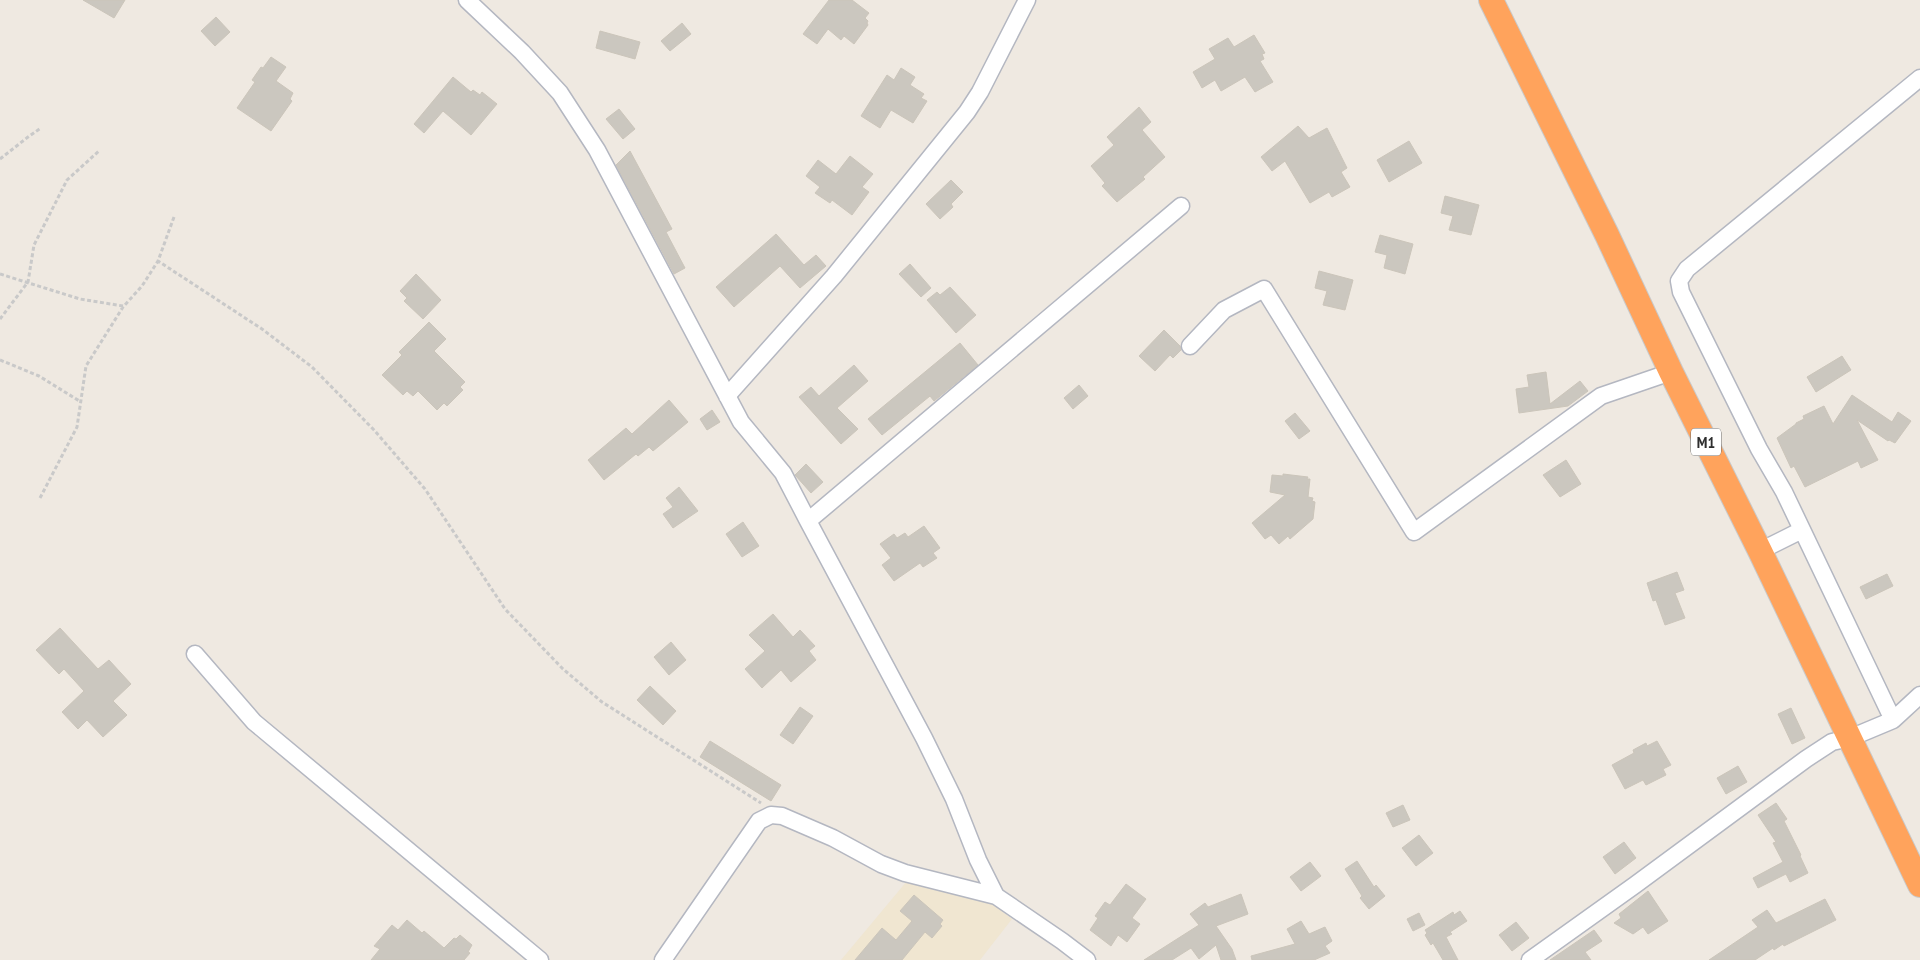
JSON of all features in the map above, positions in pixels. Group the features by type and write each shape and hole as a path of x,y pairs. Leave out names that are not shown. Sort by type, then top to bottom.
{"highway":[{"name":"M1","path":"1491,0 1607,235 1671,372 1760,551 1920,884"}],"street":[{"path":"467,0 522,52 560,93 597,150 741,422 783,473 924,738 954,799 978,860 996,896"},
{"path":"727,396 840,269 967,112 980,92 1027,0"},
{"path":"1892,720 1802,530 1680,292 1679,281 1687,269 1920,78"},
{"path":"808,521 1181,206"},
{"path":"1190,346 1224,310 1264,289 1414,532 1601,396 1671,372"},
{"path":"1760,551 1802,530"},
{"path":"195,654 254,722 540,960"},
{"path":"1530,960 1806,758 1832,742 1850,738 1892,720 1920,695"},
{"path":"663,960 759,821 771,815 782,816 834,838 881,864 905,873 996,896 1087,960"}],"path":[{"path":"0,160 40,128"},
{"path":"0,319 28,282 34,245 68,180 100,150"},
{"path":"40,498 76,426 86,366 123,306 142,286 158,261 174,217"},
{"path":"158,261 262,329 312,367 374,430 425,489 505,609 562,669 602,702 763,804 771,815"},
{"path":"0,274 80,299 123,306"},
{"path":"0,360 39,376 81,402"}],"shaded area":[{"path":"907,881 983,897 1012,919 980,960 841,960"}],"building":[{"path":"83,0 125,0 114,18"},
{"path":"829,0 852,0 869,13 865,18 868,21 868,25 854,44 844,36 841,40 828,29 817,44 803,34"},
{"path":"216,17 230,32 215,46 201,31"},
{"path":"682,23 691,34 670,51 661,41"},
{"path":"600,31 640,42 635,59 596,48"},
{"path":"1254,35 1265,53 1262,54 1264,59 1260,61 1273,82 1255,92 1245,77 1221,91 1215,80 1202,88 1193,72 1215,59 1209,49 1228,38 1234,47"},
{"path":"271,57 286,67 276,81 293,93 290,99 292,101 271,131 237,108 255,82 252,80"},
{"path":"901,68 915,77 910,85 924,94 921,98 927,101 913,123 891,110 880,128 861,116 887,75 894,80"},
{"path":"453,77 471,92 473,90 480,95 482,92 497,104 471,135 443,111 424,133 414,124"},
{"path":"1139,107 1151,122 1142,130 1165,157 1143,177 1145,179 1117,202 1102,186 1105,183 1091,166 1114,145 1107,137"},
{"path":"619,109 635,129 623,139 606,119"},
{"path":"1298,126 1309,138 1327,128 1347,168 1341,172 1350,187 1332,197 1329,192 1310,203 1285,161 1272,171 1261,157"},
{"path":"1409,141 1422,163 1389,182 1377,160"},
{"path":"630,151 672,229 666,232 685,268 674,274 616,165"},
{"path":"850,156 873,174 862,187 869,192 852,215 832,200 830,203 815,193 820,187 806,176 818,160 836,174"},
{"path":"951,180 963,192 951,204 953,207 940,219 926,204"},
{"path":"1445,196 1479,205 1471,235 1449,230 1453,216 1441,213"},
{"path":"776,234 804,265 816,255 826,266 800,288 780,266 734,307 716,287"},
{"path":"1380,235 1413,244 1405,274 1384,268 1387,255 1375,252"},
{"path":"910,264 931,288 921,297 899,274"},
{"path":"1319,271 1353,280 1345,310 1323,305 1327,291 1315,288"},
{"path":"416,274 441,300 423,319 404,301 407,298 400,291"},
{"path":"950,287 976,315 956,333 927,300 937,292 940,295"},
{"path":"429,322 446,339 434,351 465,382 460,387 463,390 447,406 444,403 437,410 418,391 413,396 407,391 403,395 382,375 402,355 399,352"},
{"path":"1164,330 1180,346 1181,350 1173,358 1170,355 1155,371 1139,356"},
{"path":"960,343 978,365 934,401 930,396 882,435 868,419"},
{"path":"1842,356 1851,370 1816,392 1807,377"},
{"path":"854,365 868,381 837,408 858,429 841,444 799,397 811,387 819,396"},
{"path":"1546,372 1550,404 1580,381 1588,391 1568,406 1519,413 1516,389 1529,387 1527,375"},
{"path":"1079,385 1088,396 1073,409 1064,398"},
{"path":"1852,395 1892,422 1898,412 1911,421 1895,443 1888,441 1857,420 1878,460 1861,468 1858,461 1805,487 1794,466 1791,468 1777,438 1804,419 1803,416 1824,406 1833,424"},
{"path":"669,400 688,422 653,451 649,447 638,456 636,454 604,480 588,460 626,428 632,434"},
{"path":"712,410 720,422 707,430 700,419"},
{"path":"1295,413 1310,431 1299,439 1285,421"},
{"path":"1566,460 1581,484 1560,497 1543,475"},
{"path":"806,464 823,482 811,493 795,475"},
{"path":"1283,474 1308,477 1307,479 1310,479 1308,497 1313,498 1312,501 1315,502 1313,519 1290,539 1288,536 1279,544 1271,535 1265,539 1252,523 1285,495 1270,492 1272,475 1283,476"},
{"path":"679,487 698,511 673,528 663,514 673,507 666,498"},
{"path":"743,522 759,546 742,557 726,534"},
{"path":"924,526 940,548 933,553 937,558 923,567 920,563 894,581 882,565 891,558 880,544 894,534 897,538 905,533 908,537"},
{"path":"1677,572 1684,590 1675,593 1685,618 1665,625 1656,600 1653,601 1647,583"},
{"path":"1887,574 1893,586 1866,599 1860,587"},
{"path":"773,614 793,637 800,630 815,646 809,651 816,660 791,682 781,670 762,688 745,669 765,651 749,635"},
{"path":"60,628 98,669 109,660 131,684 113,701 127,715 103,737 87,720 78,729 62,712 84,691 64,669 59,674 36,650"},
{"path":"671,642 686,660 669,675 654,657"},
{"path":"650,686 676,711 663,725 637,700"},
{"path":"800,707 813,716 793,744 780,735"},
{"path":"1791,708 1805,738 1792,744 1778,714"},
{"path":"710,741 781,785 771,801 700,757"},
{"path":"1657,741 1671,765 1663,769 1666,775 1646,785 1643,780 1625,789 1612,765 1634,753 1633,750 1646,743 1647,746"},
{"path":"1738,766 1747,782 1726,794 1717,778"},
{"path":"1776,803 1787,819 1784,821 1808,873 1790,882 1786,874 1758,888 1753,878 1783,862 1773,843 1776,842 1758,815"},
{"path":"1403,805 1410,820 1393,827 1386,813"},
{"path":"1419,835 1433,853 1416,866 1402,848"},
{"path":"1624,842 1636,858 1615,874 1603,857"},
{"path":"1357,861 1374,887 1376,885 1385,896 1369,909 1360,898 1362,896 1345,869"},
{"path":"1310,862 1321,876 1301,891 1290,877"},
{"path":"1126,884 1146,899 1132,918 1140,924 1127,942 1118,935 1111,946 1090,930 1098,918 1095,916 1105,902 1110,905"},
{"path":"1648,891 1668,921 1648,934 1643,927 1633,934 1614,923 1621,918 1619,914"},
{"path":"1241,894 1248,914 1216,926 1232,949 1236,960 1221,960 1216,945 1199,959 1191,948 1172,960 1144,960 1199,925 1190,914 1205,903 1208,907"},
{"path":"914,895 943,920 940,924 942,926 932,938 925,932 902,960 855,960 882,928 896,940 912,921 900,911"},
{"path":"1825,899 1836,920 1784,946 1783,944 1774,950 1773,948 1755,960 1709,960 1758,927 1752,920 1767,910 1776,923"},
{"path":"1460,911 1467,921 1450,932 1452,934 1446,937 1458,960 1443,960 1433,943 1431,945 1425,935 1427,933 1425,930 1453,912 1454,915"},
{"path":"1419,913 1425,925 1413,931 1407,919"},
{"path":"407,920 444,948 460,935 472,945 468,952 470,953 464,960 371,960 380,949 374,946 392,925 398,930"},
{"path":"1301,921 1309,934 1325,927 1332,941 1325,946 1330,953 1314,960 1252,960 1251,956 1295,944 1287,929"},
{"path":"1516,922 1529,938 1512,951 1499,935"},
{"path":"1594,930 1602,941 1585,952 1591,960 1550,960"}]}
